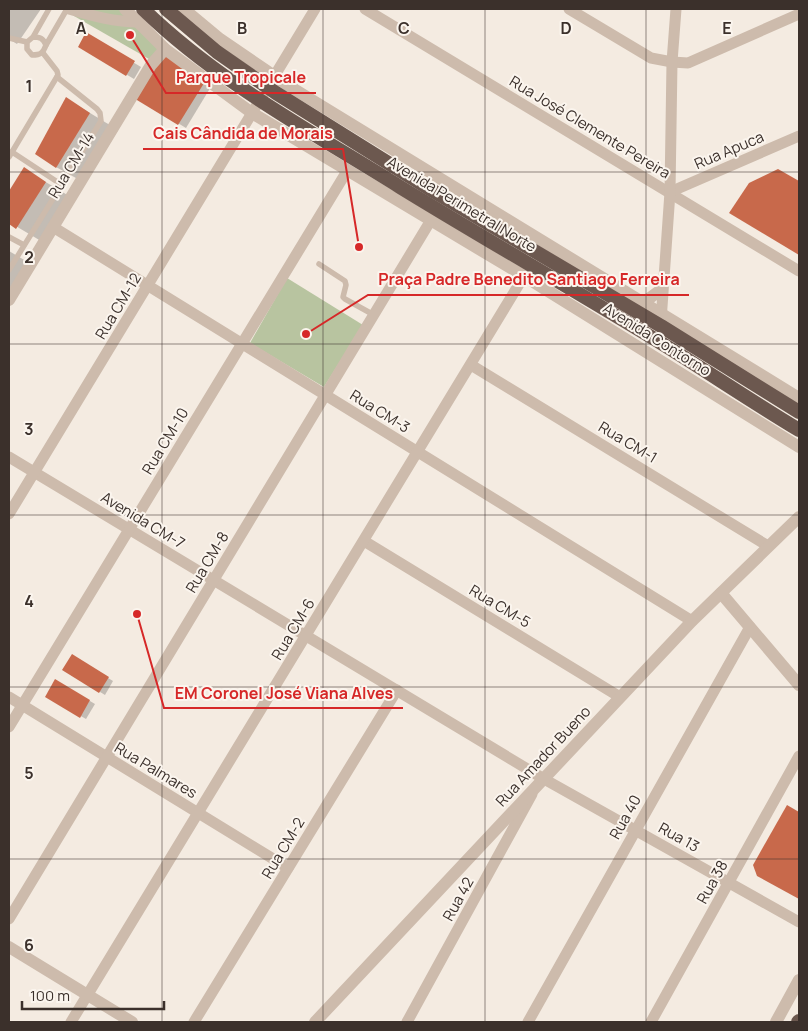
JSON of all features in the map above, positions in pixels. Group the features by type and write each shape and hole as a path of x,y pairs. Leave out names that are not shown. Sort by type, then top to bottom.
{"highway":[{"name":"Avenida Perimetral Norte","path":"166,9 217,52 271,82 433,191 660,320 799,412"},
{"name":"Avenida Perimetral Norte","path":"141,16 161,26 210,65 259,100 799,430"}],"street":[{"path":"68,9 118,22 141,16"},
{"name":"Avenida Contorno","path":"125,9 141,16 165,49 252,113 524,276 799,446"},
{"name":"Avenida Contorno","path":"184,9 271,82 440,179 643,303 660,320 799,398"},
{"name":"Rua CM-12","path":"9,514 315,9"},
{"name":"Rua José Clemente Pereira","path":"365,9 799,271"},
{"path":"569,9 651,58 688,63 799,14"},
{"path":"675,369 666,347 660,320 670,192 672,62 676,9"},
{"name":"Rua CM-14","path":"9,300 151,65 165,49"},
{"name":"Rua Apuca","path":"670,192 799,136"},
{"name":"Rua CM-10","path":"9,727 347,171"},
{"name":"Rua CM-8","path":"9,919 431,220"},
{"name":"Rua CM-3","path":"53,227 692,620"},
{"name":"Rua CM-6","path":"71,1022 524,276"},
{"path":"643,303 662,289"},
{"name":"Rua CM-1","path":"471,364 768,546"},
{"name":"Avenida CM-7","path":"9,457 544,778"},
{"name":"Rua Amador Bueno","path":"315,1022 692,620 799,517"},
{"name":"Rua CM-5","path":"364,541 620,697"},
{"path":"720,593 799,685"},
{"name":"Rua 40","path":"528,1022 750,627"},
{"name":"Rua CM-2","path":"194,1022 397,690"},
{"name":"Rua Palmares","path":"9,697 288,868"},
{"name":"Rua 38","path":"651,1022 799,756"},
{"name":"Rua 13","path":"544,778 799,922"},
{"name":"Rua 42","path":"407,1022 534,789"},
{"path":"9,947 132,1022"},
{"path":"776,1022 799,980"}],"lane":[{"path":"49,9 33,36 27,42 27,49 32,55 43,53 68,9"},
{"path":"33,36 40,37 46,45"},
{"path":"9,38 27,42"},
{"path":"43,53 58,75 10,154 62,185"},
{"path":"9,270 101,121 100,113 97,109 57,77"},
{"path":"9,237 24,245"},
{"path":"319,264 345,281 343,297 345,299 374,315"}],"green space":[{"path":"68,9 125,9 165,49 149,59 74,16"},
{"path":"287,278 363,325 324,387 250,343"}],"building":[{"path":"86,32 135,61 126,76 78,47"},
{"path":"165,50 206,80 178,125 132,97"},
{"path":"66,97 90,113 56,168 35,154"},
{"path":"24,167 46,182 16,229 9,224 9,191"},
{"path":"778,169 799,181 799,255 729,213 749,183"},
{"path":"72,654 109,677 99,693 62,670"},
{"path":"55,679 90,700 80,718 45,697"},
{"path":"787,805 799,812 799,899 757,876 753,865"}],"place":[{"name":"Parque Tropicale","path":"130,35"},
{"name":"Cais Cândida de Morais","path":"359,247"},
{"name":"Praça Padre Benedito Santiago Ferreira","path":"306,334"},
{"name":"EM Coronel José Viana Alves","path":"137,614"}]}
